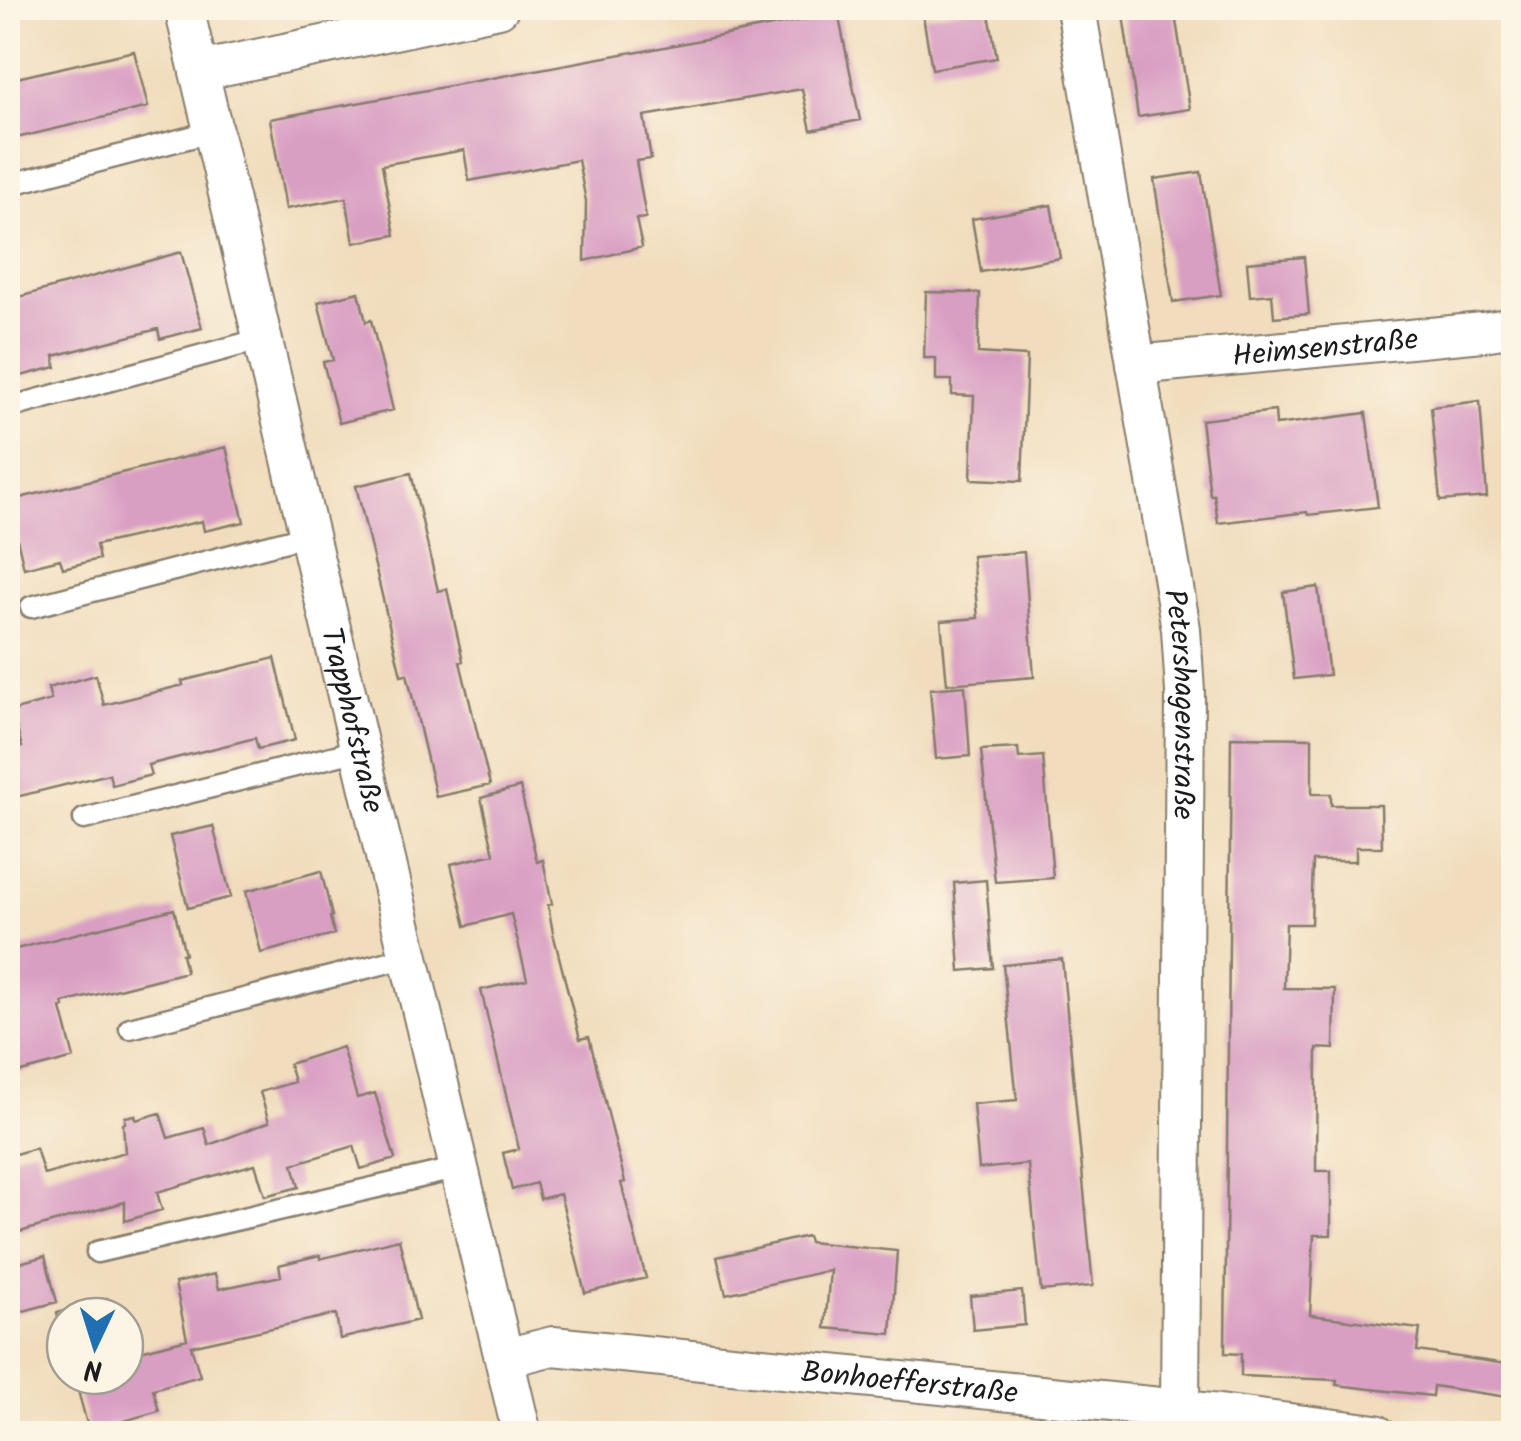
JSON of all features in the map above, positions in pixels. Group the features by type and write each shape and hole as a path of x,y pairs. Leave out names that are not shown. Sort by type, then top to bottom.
{"street":[{"name":"Trapphofstraße","path":"184,8 522,1434"},
{"path":"199,71 499,8"},
{"name":"Petershagenstraße","path":"1076,8 1181,628 1185,692 1180,1409"},
{"name":"Heimsenstraße","path":"1136,365 1514,326"},
{"name":"Bonhoefferstraße","path":"504,1358 552,1346 1180,1409 1376,1434"}],"lane":[{"path":"8,184 214,131"},
{"path":"8,408 262,339"},
{"path":"31,606 309,536"},
{"path":"84,819 360,750"},
{"path":"130,1028 408,957"},
{"path":"97,1252 459,1168"}],"building":[{"path":"988,8 997,58 932,69 923,16"},
{"path":"1122,8 1174,8 1190,109 1138,117"},
{"path":"838,13 860,120 811,130 802,89 644,116 651,159 636,161 646,218 636,219 642,247 585,261 586,201 578,160 469,181 464,150 382,165 395,235 354,243 346,198 286,209 270,119"},
{"path":"134,51 148,107 8,140 8,80"},
{"path":"1201,172 1221,295 1173,302 1154,179"},
{"path":"1051,205 1060,258 981,272 972,219"},
{"path":"181,252 202,328 160,339 158,329 54,356 56,367 17,377 15,366 8,368 8,300"},
{"path":"1304,257 1309,314 1274,317 1272,294 1250,296 1247,262"},
{"path":"359,292 366,322 371,320 393,410 339,423 323,362 333,360 318,302"},
{"path":"926,292 980,293 978,353 1027,356 1022,481 971,479 974,396 952,395 952,380 936,380 936,358 924,358"},
{"path":"1480,401 1487,497 1440,501 1431,407"},
{"path":"1275,411 1276,425 1366,413 1378,507 1218,523 1214,495 1210,495 1201,420"},
{"path":"226,447 244,522 204,531 202,521 96,545 99,559 63,568 60,559 24,568 8,501"},
{"path":"411,473 438,591 447,589 490,785 436,797 407,674 401,675 356,486"},
{"path":"1024,552 1034,677 947,684 941,621 978,618 972,556"},
{"path":"1318,587 1329,675 1294,679 1283,592"},
{"path":"275,658 295,740 258,749 255,738 148,765 151,775 112,785 109,774 8,799 8,750 22,747 12,711 51,700 48,688 96,675 104,705"},
{"path":"965,686 970,756 936,759 930,689"},
{"path":"1231,737 1312,738 1312,794 1331,794 1331,805 1381,805 1382,847 1356,847 1356,861 1313,861 1311,924 1286,924 1284,988 1335,989 1334,1049 1317,1048 1316,1171 1331,1171 1331,1235 1314,1235 1310,1315 1420,1329 1417,1351 1514,1365 1514,1398 1433,1386 1432,1396 1336,1385 1337,1380 1241,1376 1241,1354 1225,1353"},
{"path":"1018,748 1019,758 1043,756 1053,878 995,882 981,750"},
{"path":"520,787 537,862 543,860 553,933 580,1039 589,1037 646,1278 585,1293 560,1194 540,1199 536,1183 512,1190 503,1153 519,1149 481,990 527,979 511,914 466,926 451,864 494,854 481,798"},
{"path":"213,826 231,897 188,908 170,836"},
{"path":"321,871 334,934 261,953 246,891"},
{"path":"986,880 993,968 960,971 954,883"},
{"path":"174,909 186,972 63,1003 74,1058 14,1074 8,1049 8,951"},
{"path":"1062,959 1093,1286 1041,1291 1028,1164 979,1169 973,1104 1017,1100 1003,965"},
{"path":"342,1047 357,1098 375,1093 395,1159 361,1169 354,1146 293,1164 299,1187 265,1196 255,1164 157,1192 162,1210 125,1221 125,1202 20,1232 8,1191 8,1156 36,1148 44,1175 125,1152 125,1117 135,1115 136,1120 160,1113 168,1138 204,1128 209,1145 269,1122 260,1092 294,1082 289,1064"},
{"path":"807,1236 809,1242 897,1251 891,1334 825,1328 830,1270 726,1294 717,1257"},
{"path":"399,1239 418,1320 340,1339 336,1314 191,1346 200,1376 153,1389 159,1411 89,1431 79,1396 145,1396 145,1350 187,1339 175,1283 215,1274 219,1289 281,1276 279,1265 320,1255 320,1259"},
{"path":"45,1256 55,1296 45,1296 45,1305 12,1314 8,1266"},
{"path":"1022,1291 1025,1325 973,1330 970,1296"}]}
